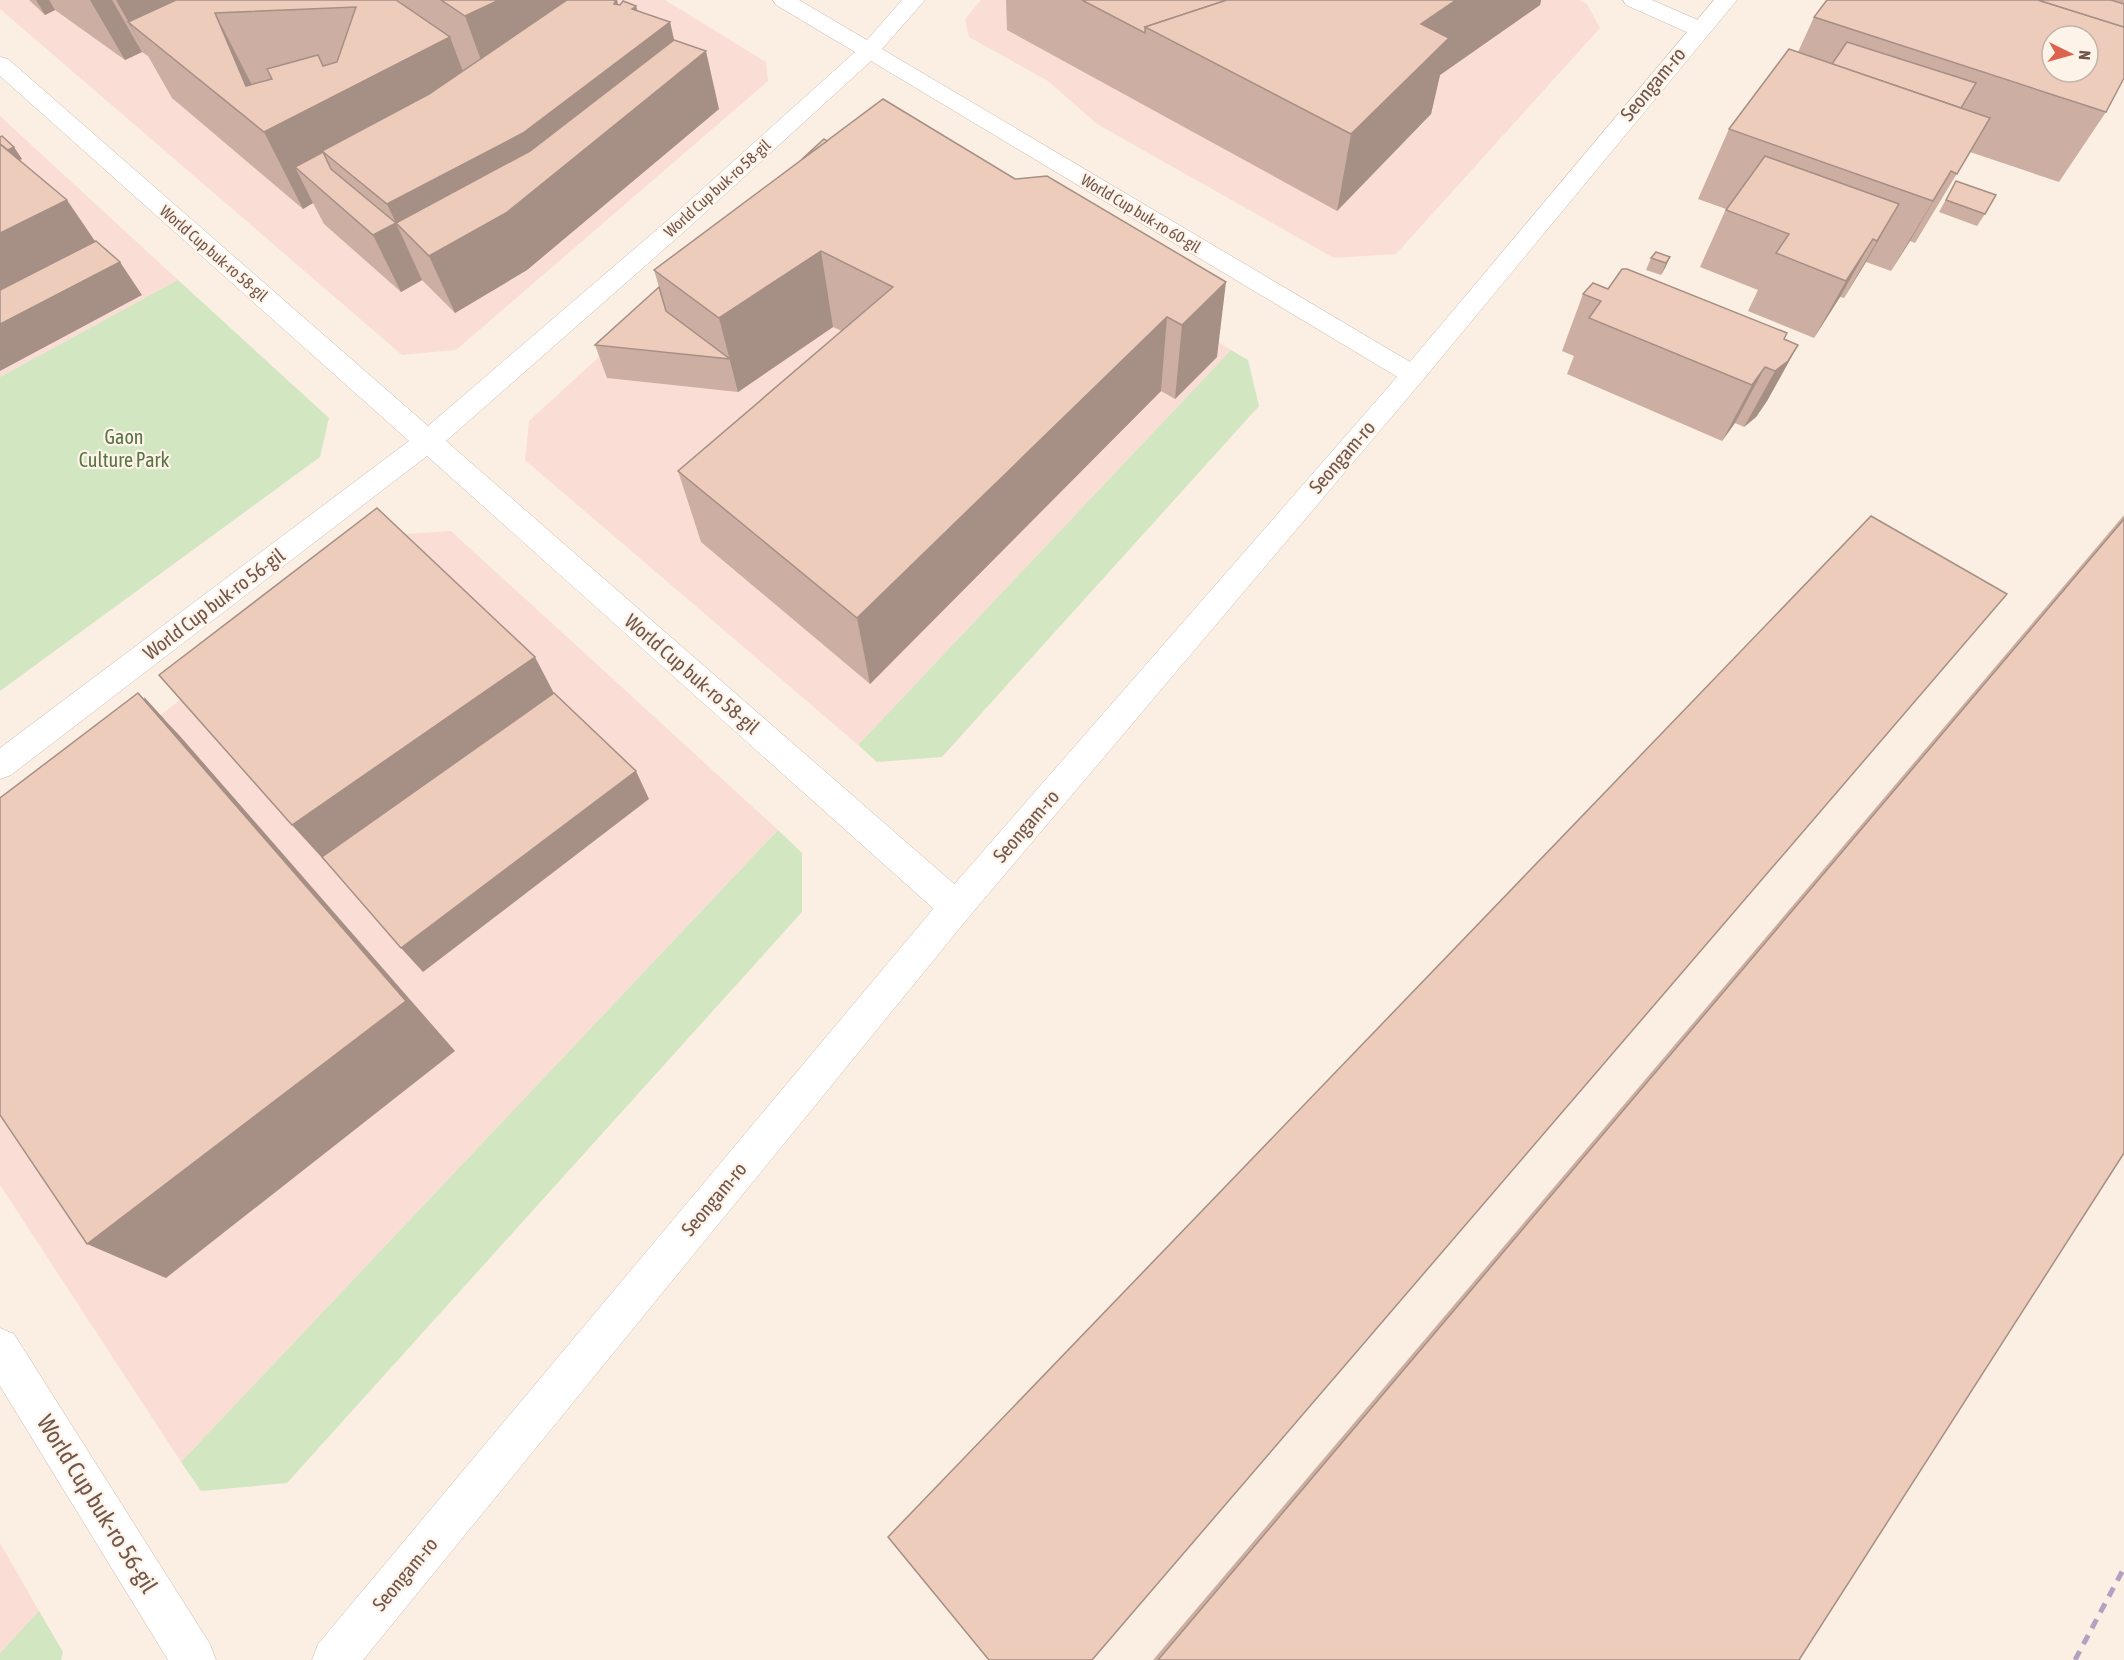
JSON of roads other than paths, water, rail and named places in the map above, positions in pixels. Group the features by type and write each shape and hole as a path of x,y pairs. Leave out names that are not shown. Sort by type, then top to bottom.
{"street":[{"name":"World Cup buk-ro 60-gil","path":"783,0 1413,375"},
{"path":"869,51 914,0"},
{"path":"1634,0 1699,29"},
{"name":"Seongam-ro","path":"334,1660 956,907 1413,375 1699,29 1726,0"},
{"name":"World Cup buk-ro 58-gil","path":"428,441 677,225 869,51"},
{"name":"World Cup buk-ro 58-gil","path":"0,64 956,907"},
{"name":"World Cup buk-ro 56-gil","path":"0,766 428,441"},
{"name":"World Cup buk-ro 56-gil","path":"0,1348 194,1660"}],"railway":[{"path":"2075,1660 2124,1568"}],"park label":[{"name":"Gaon Culture Park","path":"124,448"}]}
